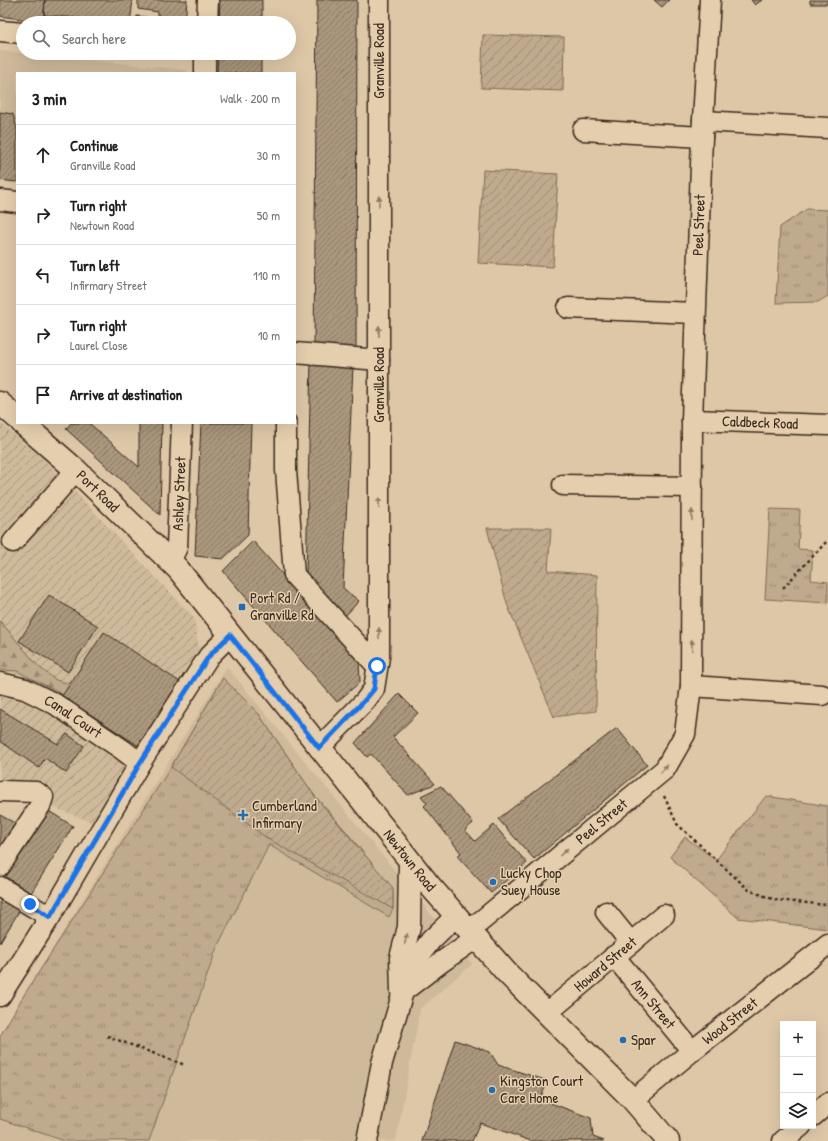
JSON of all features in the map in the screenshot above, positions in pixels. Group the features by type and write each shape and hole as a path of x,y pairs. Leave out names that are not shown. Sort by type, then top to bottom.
{"main road":[{"name":"Port Road","path":"23,424 76,470 170,562"},
{"name":"Newtown Road","path":"170,562 178,569 430,886 506,972 633,1100 668,1141"},
{"path":"402,992 401,958 409,927 410,862"}],"street":[{"path":"207,16 208,0"},
{"name":"Granville Road","path":"319,748 374,689 377,666 379,641 379,0"},
{"name":"Peel Street","path":"467,928 655,778 665,769 685,734 691,686 692,420 703,129 710,0"},
{"path":"0,30 16,32"},
{"path":"205,72 206,60"},
{"path":"583,130 828,128"},
{"path":"0,200 16,202"},
{"path":"568,308 696,313"},
{"path":"296,353 379,360"},
{"name":"Caldbeck Road","path":"692,420 828,425"},
{"name":"Ashley Street","path":"170,562 177,547 182,424"},
{"path":"286,424 286,470 294,575 377,666"},
{"path":"13,542 76,470"},
{"path":"564,484 692,487"},
{"path":"0,996 50,917 140,763 209,656 230,635"},
{"name":"Canal Court","path":"0,682 25,689 55,704 140,763"},
{"path":"691,686 822,695"},
{"path":"0,866 40,806 43,797 36,792 1,791"},
{"path":"0,887 50,917"},
{"path":"606,912 631,943"},
{"name":"Howard Street","path":"547,1013 664,915"},
{"path":"402,992 440,963 467,928"},
{"path":"367,1141 382,1063 410,968 431,940 467,928"},
{"name":"Wood Street","path":"633,1100 692,1051 828,944"},
{"name":"Ann Street","path":"614,956 692,1051"},
{"path":"816,1113 828,1103"},
{"path":"784,1141 798,1129"}],"path":[{"path":"783,588 828,540"},
{"path":"655,778 677,824 749,890 775,900 828,905"},
{"path":"107,1036 185,1065"}],"shaded area":[{"path":"0,51 16,53 16,60 89,60 187,70 186,72 16,72 16,184 0,182"},
{"path":"0,423 44,459 194,618 200,654 91,822 0,786"},
{"name":"Cumberland Infirmary","path":"227,667 472,964 420,1009 396,1141 0,1141 0,1036"}],"green space":[{"path":"483,35 564,37 563,91 481,88"},
{"path":"483,170 558,174 553,267 478,263"},
{"path":"807,209 828,210 828,296 818,302 776,303 780,227"},
{"path":"770,509 800,510 798,549 813,550 811,580 828,582 828,603 765,599"},
{"path":"487,528 551,528 548,571 597,575 596,711 554,717 507,604"},
{"path":"0,621 39,667 56,680 70,684 70,698 17,671 0,670"},
{"path":"223,678 258,713 314,795 345,830 393,890 393,909 389,917 269,845 217,947 149,1141 65,1141 0,1119 0,1036 24,995 171,767"},
{"path":"223,678 258,713 314,795 393,888 393,909 268,839 171,767"},
{"path":"766,796 828,806 828,929 738,918 670,857 685,837 716,860"}],"building":[{"path":"0,0 45,0 44,16 16,16 16,18 0,16"},
{"path":"45,0 133,0 131,16 44,15"},
{"path":"138,0 187,0 186,16 158,16 158,12 138,9"},
{"path":"220,0 262,0 262,16 219,16"},
{"path":"317,0 357,0 356,350 314,347"},
{"path":"654,0 669,0 662,7"},
{"path":"751,0 762,0 755,5"},
{"path":"810,0 828,0 828,4 810,4"},
{"path":"218,60 261,60 261,72 217,72"},
{"path":"0,112 13,114 16,125 16,182 0,180"},
{"path":"311,359 353,366 343,588 359,601 343,618 306,578"},
{"path":"70,424 90,424 139,467 139,424 162,424 160,515 66,429"},
{"path":"201,424 251,424 248,535 223,559 195,556"},
{"path":"253,541 359,661 360,682 337,702 223,571"},
{"path":"49,595 98,626 68,672 19,641"},
{"path":"104,632 180,682 139,746 62,696"},
{"path":"399,694 418,713 393,737 435,784 408,795 371,754 367,757 355,743"},
{"path":"0,709 58,744 67,734 84,746 66,773 45,758 39,768 0,741"},
{"path":"617,728 647,765 534,859 498,819"},
{"path":"441,786 473,823 465,830 475,841 494,825 527,863 491,893 457,856 461,853 424,806 427,803 421,796"},
{"path":"47,810 73,826 31,893 6,877"},
{"path":"0,815 22,827 0,855"},
{"path":"0,895 21,908 0,943"},
{"name":"Kingston Court Care Home","path":"455,1040 490,1052 498,1065 548,1081 540,1099 591,1118 593,1137 604,1141 531,1141 480,1123 472,1141 422,1141"}],"place":[{"name":"Port Rd / Granville Rd","path":"242,607"},
{"name":"Cumberland Infirmary","path":"243,815"},
{"name":"Lucky Chop Suey House","path":"493,882"},
{"name":"Spar","path":"623,1040"},
{"name":"Kingston Court Care Home","path":"492,1090"}],"route":[{"path":"30,904 50,917 140,763 209,656 230,635 319,748 374,689 377,666"}]}
